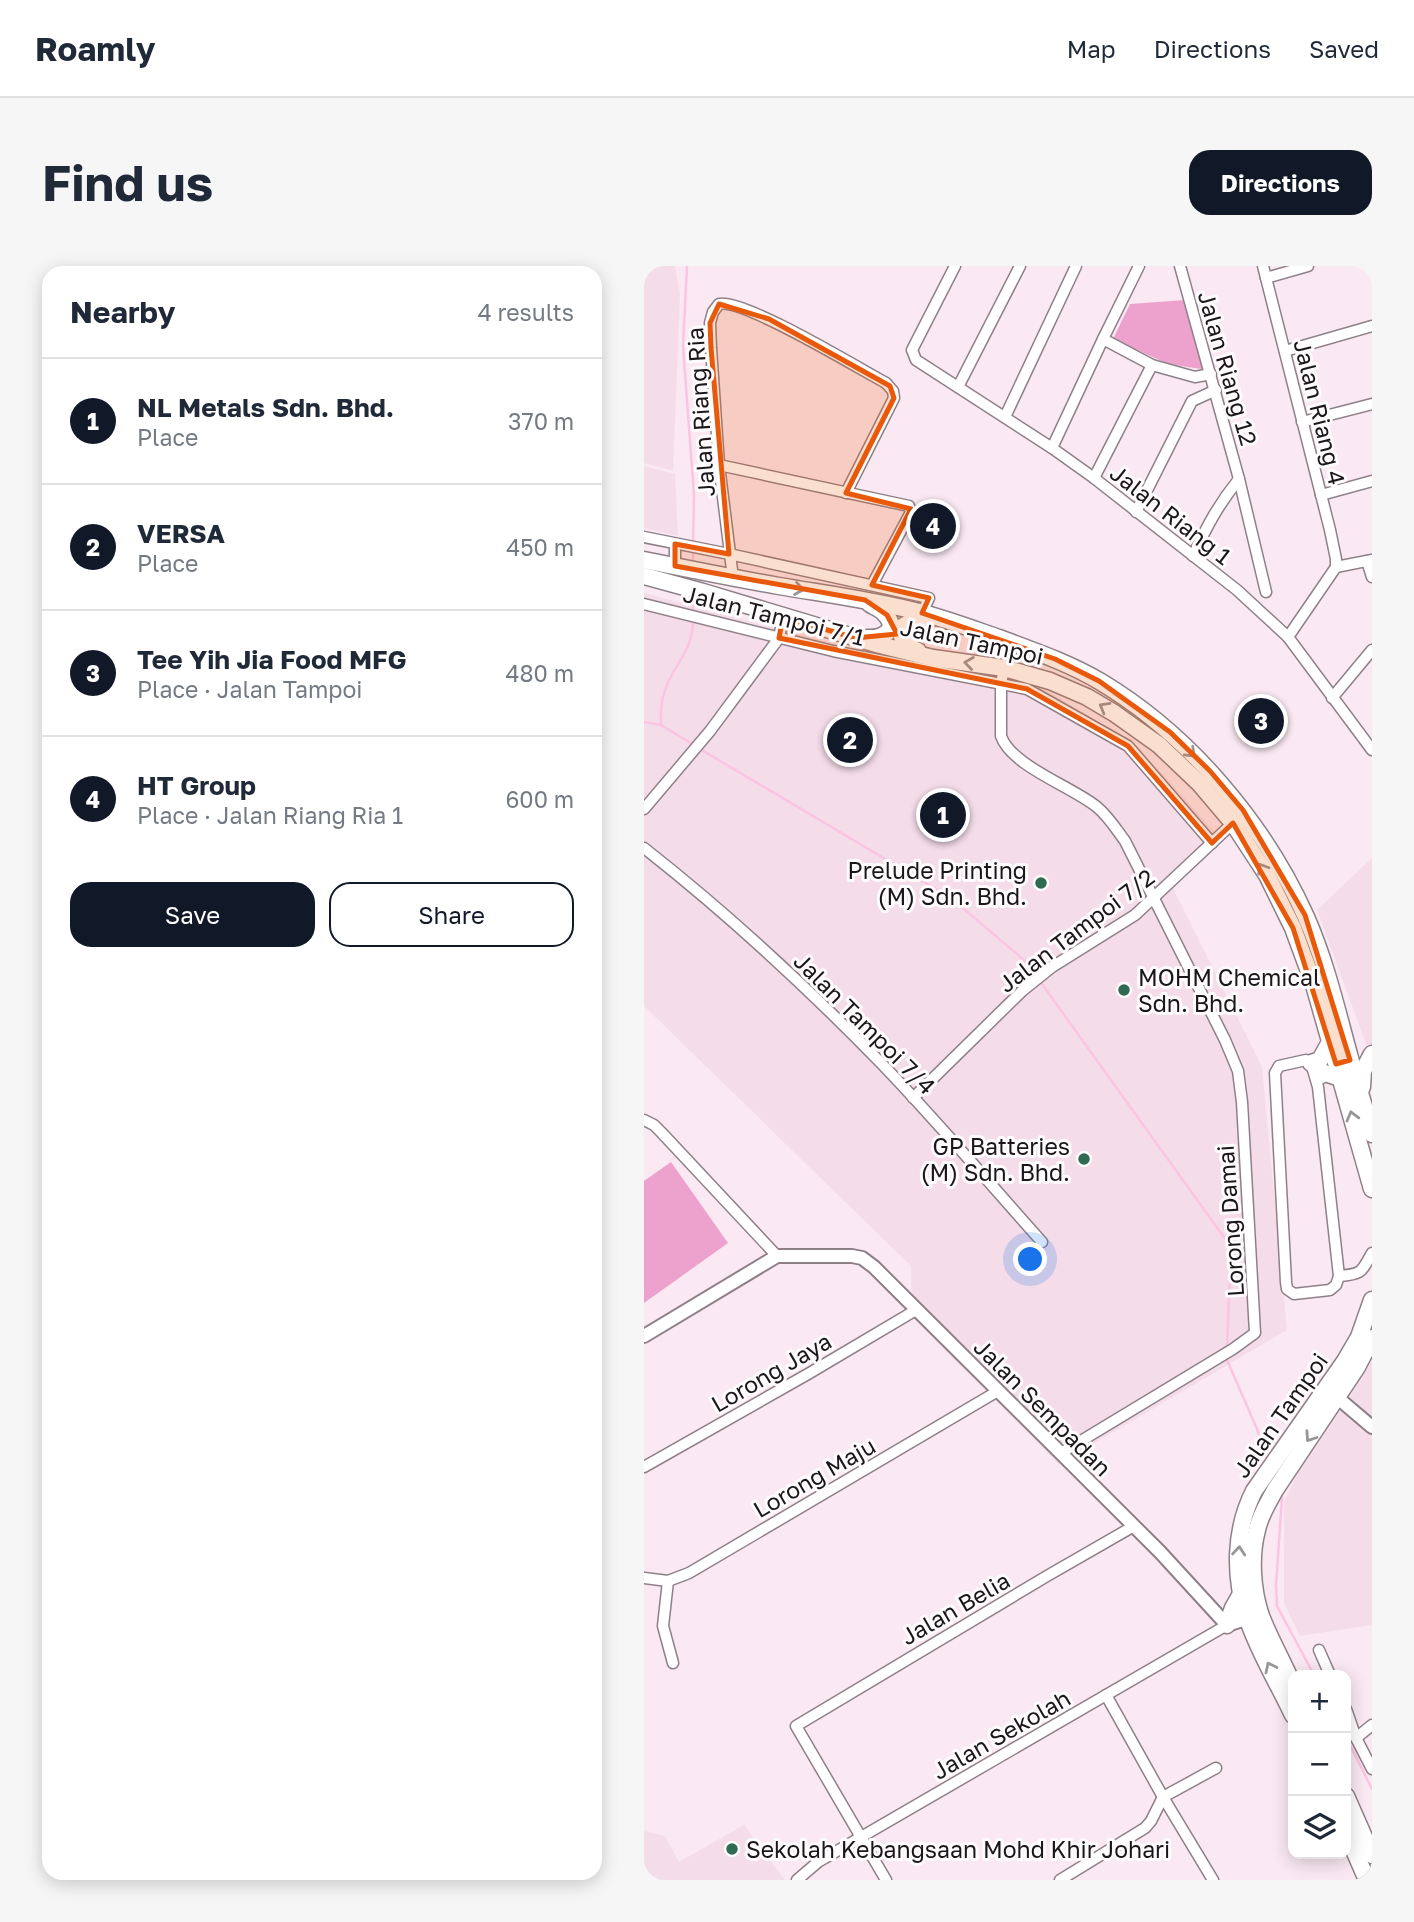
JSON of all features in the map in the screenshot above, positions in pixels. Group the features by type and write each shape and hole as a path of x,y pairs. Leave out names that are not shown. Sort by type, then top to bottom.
{"main road":[{"name":"Jalan Tampoi","path":"644,560 922,613 1055,659 1100,681 1170,732 1210,771 1243,810 1278,864 1305,915 1322,960 1343,1031 1342,1067 1372,1189"},
{"name":"Jalan Tampoi","path":"644,576 858,639 1003,676 1050,681 1087,697 1159,744 1200,784 1233,824 1267,875 1304,954 1330,1042 1342,1067 1363,1099 1372,1134"},
{"path":"858,639 881,637 890,629 887,615 865,600"},
{"path":"933,658 908,647 901,636 902,627 914,620 946,621"},
{"path":"1343,1031 1352,1044 1372,1050 1362,1075 1363,1099"},
{"path":"1316,1076 1320,1060 1330,1042"},
{"path":"1316,1076 1342,1067"},
{"name":"Jalan Tampoi","path":"1288,1702 1254,1617 1254,1555 1257,1530 1264,1510 1359,1337 1372,1300"},
{"name":"Jalan Tampoi","path":"1288,1676 1241,1594 1237,1569 1245,1509 1271,1467 1331,1392 1357,1367 1372,1338"},
{"path":"1227,1625 1241,1594"},
{"path":"1351,1807 1372,1855"},
{"path":"1351,1843 1367,1880"}],"street":[{"name":"Jalan Riang 1","path":"955,266 912,350 916,360 1052,447 1237,590 1288,637 1372,750"},
{"path":"958,387 1020,266"},
{"path":"1005,417 1076,266"},
{"path":"1052,447 1139,266"},
{"name":"Jalan Riang 12","path":"1180,266 1216,390 1266,592"},
{"name":"Jalan Riang 4","path":"1263,266 1321,495 1336,567"},
{"path":"1266,278 1308,266"},
{"name":"Jalan Riang Ria","path":"733,578 719,465 710,323 719,304 732,303 769,319 886,383 893,391 894,398 846,493"},
{"path":"1285,351 1372,326"},
{"path":"1102,339 1152,365 1195,377 1211,374"},
{"path":"1094,478 1152,365"},
{"path":"1136,512 1192,401 1216,390"},
{"path":"1302,422 1372,404"},
{"path":"719,465 909,506 911,512 872,585"},
{"name":"Jalan Riang 12","path":"1193,556 1213,514 1239,480"},
{"path":"1321,495 1372,481"},
{"path":"644,537 929,598 922,613"},
{"path":"681,545 688,569"},
{"path":"1288,637 1336,567 1370,560 1372,577"},
{"name":"Jalan Tampoi 7/1","path":"644,604 852,655 1003,676 1128,746 1212,843"},
{"path":"644,808 702,740 779,638 783,617"},
{"path":"852,655 858,639"},
{"path":"1332,698 1372,650"},
{"path":"1003,676 1003,743 1015,756 1095,806 1111,821 1125,841 1154,897"},
{"name":"Jalan Tampoi 7/2","path":"913,1098 1022,991 1052,967 1135,915 1233,824"},
{"name":"Jalan Tampoi 7/4","path":"644,848 699,892 827,1009 913,1098 1042,1242"},
{"name":"Lorong Damai","path":"1061,1453 1233,1349 1252,1336 1256,1328 1238,1072 1225,1040 1154,897"},
{"path":"1342,1067 1372,1050"},
{"path":"1306,1060 1316,1076 1339,1276 1336,1285 1330,1290 1294,1293 1287,1289 1276,1073 1279,1066 1306,1060"},
{"path":"644,1120 661,1132 777,1256 644,1336"},
{"path":"1339,1276 1356,1275 1362,1271 1372,1253"},
{"name":"Jalan Sempadan","path":"777,1256 852,1256 862,1258 874,1266 1134,1526 1227,1625"},
{"name":"Lorong Jaya","path":"644,1467 916,1310"},
{"name":"Lorong Maju","path":"668,1581 688,1573 998,1391"},
{"path":"1331,1392 1372,1427"},
{"name":"Jalan Belia","path":"861,1837 796,1726 1134,1526"},
{"path":"644,1578 668,1581 663,1626 673,1662"},
{"path":"1227,1625 1254,1617"},
{"name":"Jalan Sekolah","path":"797,1880 818,1862 1227,1625"},
{"path":"1319,1650 1328,1670"},
{"path":"1106,1695 1213,1880"},
{"path":"1351,1724 1372,1769"},
{"path":"1356,1738 1372,1725"},
{"path":"1060,1880 1144,1828 1151,1821 1163,1797 1216,1768"},
{"path":"861,1837 886,1880"}],"highlighted area":[{"path":"719,304 769,319 890,386 894,398 846,493 911,509 872,585 929,598 922,613 1055,659 1099,681 1170,732 1210,771 1243,810 1305,915 1350,1060 1336,1064 1293,928 1233,823 1212,843 1128,746 1027,689 779,638 783,617 855,638 897,634 887,615 865,600 675,566 675,544 729,554 710,323"}],"shaded area":[{"path":"644,266 675,266 680,294 673,471 644,463"},
{"path":"1185,300 1204,368 1168,364 1113,339 1130,304"},
{"path":"644,466 675,474 678,536 644,528"},
{"path":"644,593 846,647 1043,688 1135,744 1223,841 1172,886 1262,1067 1287,1330 1059,1464 912,1317 911,1266 644,1006"},
{"path":"1372,858 1372,1060 1317,910"},
{"path":"671,1162 728,1243 644,1303 644,1181"},
{"path":"1372,1361 1372,1625 1300,1636 1284,1603 1284,1503 1301,1465"},
{"name":"Sekolah Kebangsaan Mohd Khir Johari","path":"744,1825 785,1880 644,1880 644,1831 665,1836 679,1862"}],"waterway":[{"path":"687,266 683,346 694,495 693,542"},
{"path":"693,549 693,563"},
{"path":"693,594 693,612"},
{"path":"661,724 663,695 688,647 693,619"},
{"path":"644,722 661,725 694,745"},
{"path":"700,749 951,898 1024,960 1035,975"},
{"path":"1039,980 1231,1247 1227,1349"},
{"path":"1227,1356 1267,1460"},
{"path":"1280,1492 1282,1497 1277,1606 1311,1670"},
{"path":"1351,1747 1372,1789"}],"place":[{"name":"HT Group","path":"933,526"},
{"name":"Tee Yih Jia Food MFG","path":"1261,721"},
{"name":"VERSA","path":"850,740"},
{"name":"NL Metals Sdn. Bhd.","path":"943,815"},
{"name":"Prelude Printing (M) Sdn. Bhd.","path":"1041,883"},
{"name":"MOHM Chemical Sdn. Bhd.","path":"1124,990"},
{"name":"GP Batteries (M) Sdn. Bhd.","path":"1084,1159"},
{"name":"Sekolah Kebangsaan Mohd Khir Johari","path":"732,1849"}]}
